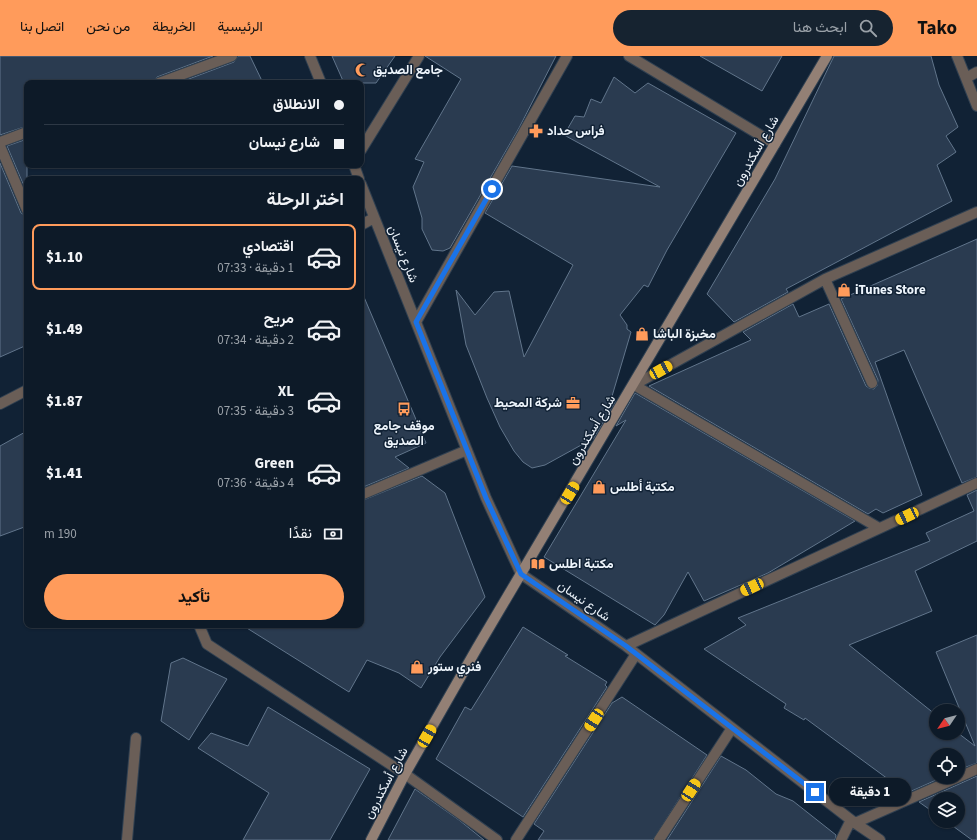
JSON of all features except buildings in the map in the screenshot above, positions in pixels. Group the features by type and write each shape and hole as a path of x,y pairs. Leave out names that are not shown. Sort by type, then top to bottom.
{"main road":[{"name":"شارع أسكندرون","path":"371,840 405,774 521,574 827,56"}],"street":[{"path":"167,80 232,56"},
{"path":"310,56 320,80"},
{"path":"364,145 419,56"},
{"path":"416,322 567,56"},
{"path":"629,56 775,144"},
{"path":"957,56 977,106"},
{"path":"966,78 977,72"},
{"path":"0,142 24,133"},
{"path":"0,146 24,203"},
{"name":"شارع نيسان","path":"364,192 486,498 521,574 626,646 853,821 880,840"},
{"path":"634,385 825,279 977,212"},
{"path":"364,223 374,218"},
{"path":"825,279 872,383"},
{"path":"634,385 880,528"},
{"path":"0,404 24,392"},
{"path":"364,494 467,450"},
{"path":"626,646 977,483"},
{"path":"200,628 207,644 405,774 497,840"},
{"path":"516,840 636,654"},
{"path":"659,840 732,728"},
{"path":"127,840 136,738"},
{"path":"841,840 853,821 977,769"}],"place":[{"name":"جامع الصديق","path":"362,70"},
{"name":"فراس حداد","path":"536,131"},
{"name":"iTunes Store","path":"844,290"},
{"name":"مخبزة الباشا","path":"642,334"},
{"name":"شركة المحيط","path":"573,403"},
{"name":"موقف جامع الصديق","path":"404,409"},
{"name":"مكتبة أطلس","path":"599,487"},
{"name":"مكتبة اطلس","path":"538,564"},
{"name":"فنري ستور","path":"417,667"}],"route":[{"path":"492,189 416,322 486,498 521,574 626,646 815,792"}]}
